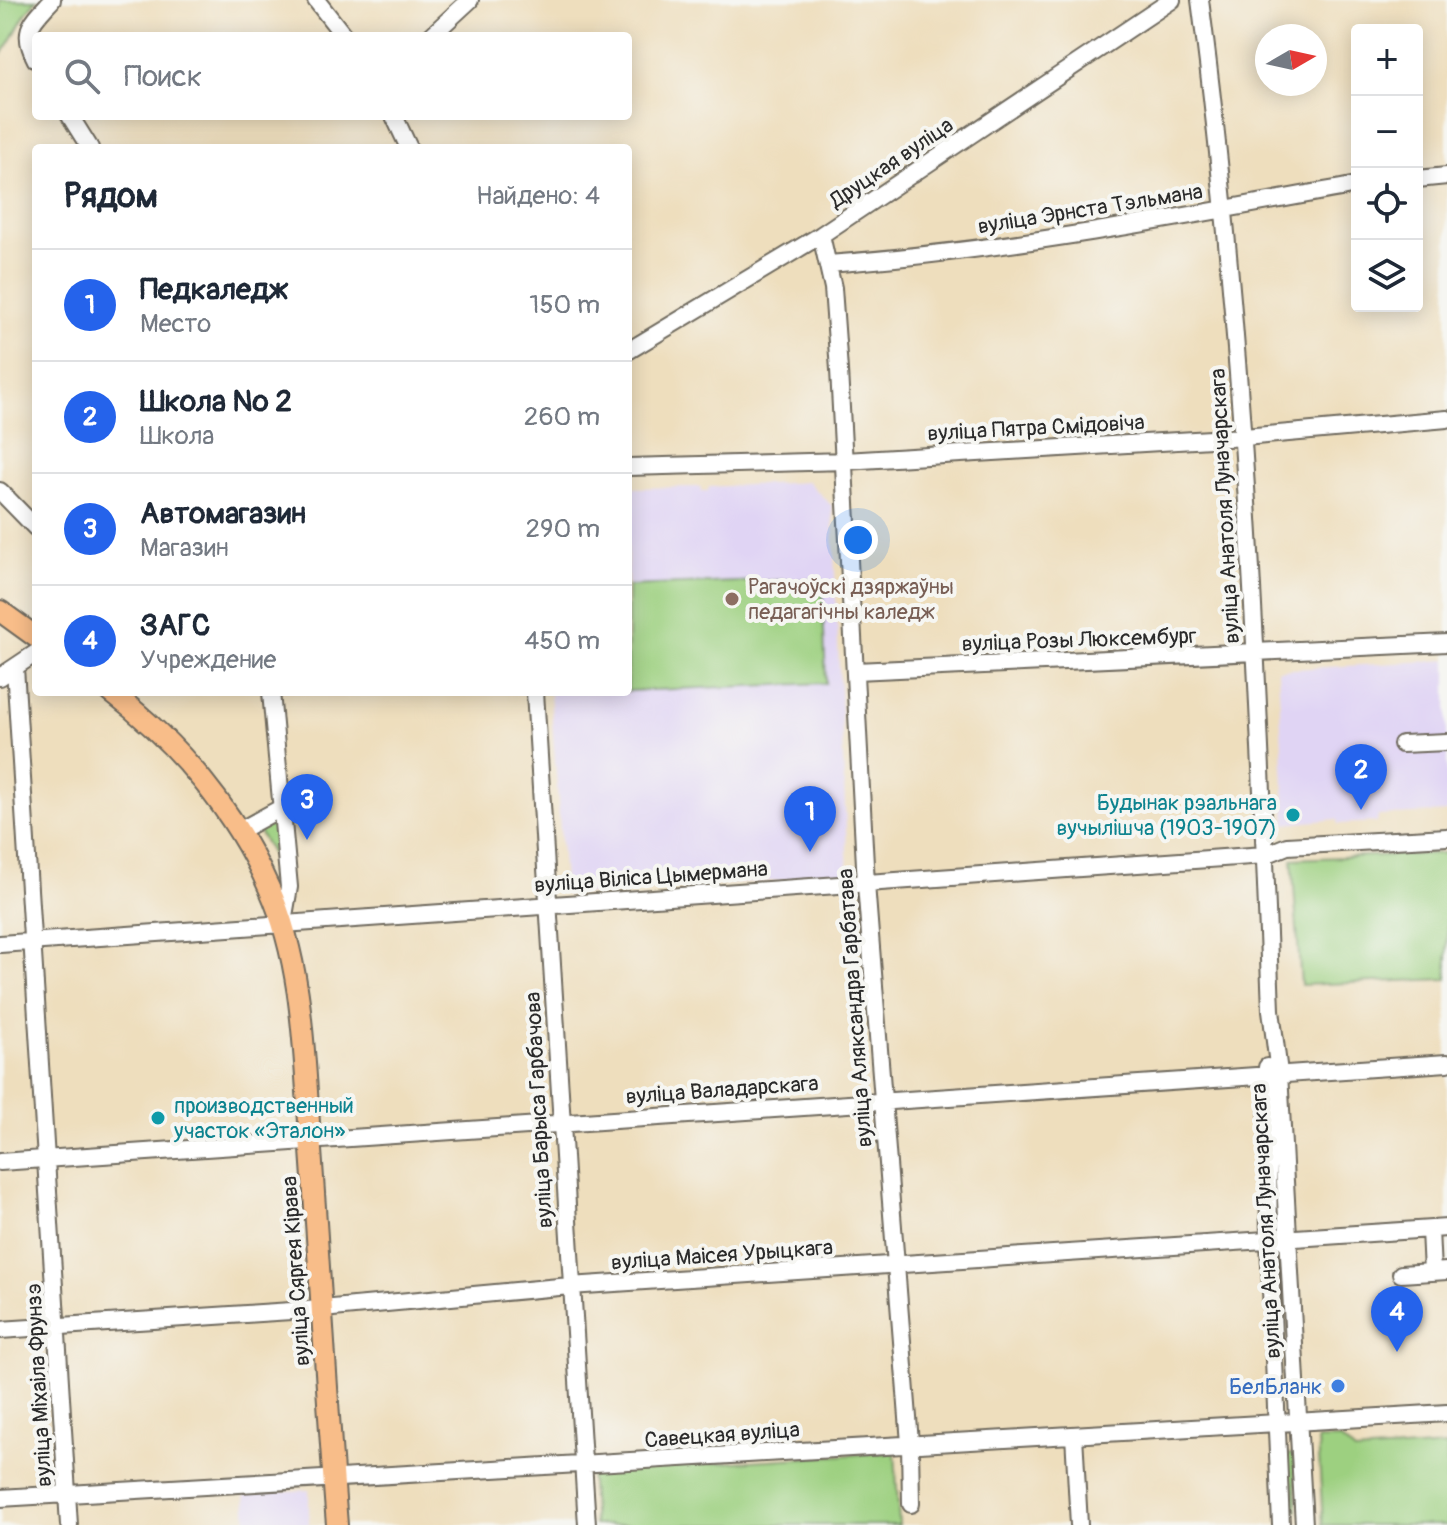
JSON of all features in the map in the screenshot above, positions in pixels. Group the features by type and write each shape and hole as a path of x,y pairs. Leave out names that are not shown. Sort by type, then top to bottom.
{"main road":[{"path":"0,611 32,634"},
{"name":"вуліца Сяргея Кірава","path":"116,696 156,730 190,765 239,831 269,888 282,923 296,986 310,1138 337,1525"}],"street":[{"path":"32,51 27,40 28,31 52,0"},
{"path":"316,0 341,32"},
{"path":"435,32 470,0"},
{"name":"Друцкая вуліца","path":"632,349 821,235 1172,0"},
{"name":"вуліца Анатоля Луначарскага","path":"1200,0 1224,210 1244,437 1271,1010 1273,1074 1269,1242 1281,1525"},
{"path":"72,120 88,144"},
{"path":"396,120 407,144"},
{"path":"1423,178 1447,176"},
{"name":"вуліца Эрнста Тэльмана","path":"828,264 904,258 1224,210 1351,186"},
{"name":"вуліца Аляксандра Гарбатава","path":"821,235 835,313 866,884 910,1443 911,1504"},
{"name":"вуліца Пятра Смідовіча","path":"632,467 845,461 1244,437 1447,419"},
{"path":"0,491 32,524"},
{"name":"вуліца Розы Люксембург","path":"856,671 1447,643"},
{"path":"0,677 32,656"},
{"name":"вуліца Міхаіла Фрунзэ","path":"15,667 69,1525"},
{"path":"271,696 289,887 282,923"},
{"name":"вуліца Барыса Гарбачова","path":"535,696 587,1525"},
{"path":"1402,744 1447,742"},
{"path":"239,831 281,808"},
{"name":"вуліца Віліса Цымермана","path":"0,944 1265,855 1287,846 1447,837"},
{"name":"вуліца Валадарскага","path":"0,1162 310,1138 1447,1063"},
{"name":"вуліца Анатоля Луначарскага","path":"1273,1074 1289,1241 1304,1525"},
{"path":"1401,1274 1439,1272 1439,1229"},
{"name":"вуліца Маісея Урыцкага","path":"0,1330 322,1309 570,1286 1439,1229"},
{"name":"Савецкая вуліца","path":"0,1498 1447,1413"},
{"path":"1074,1435 1079,1525"}],"shaded area":[{"name":"Рагачоўскі дзяржаўны педагагічны каледж","path":"808,482 832,506 848,876 565,895 550,696 632,696 632,488 701,487 701,491 708,491 709,487"},
{"path":"1447,660 1447,812 1378,816 1377,822 1338,824 1337,819 1286,824 1278,670"},
{"path":"309,1490 309,1525 247,1525 245,1493"}],"green space":[{"path":"0,0 37,0 0,56"},
{"path":"822,579 826,683 632,691 632,586"},
{"path":"277,826 279,861 276,862 258,830"},
{"path":"1447,853 1447,979 1301,985 1292,859"},
{"path":"1318,1439 1340,1439 1355,1452 1447,1446 1447,1525 1323,1525"},
{"path":"895,1452 899,1525 594,1525 590,1471"},
{"path":"1294,1454 1297,1511 1289,1512 1286,1455"}],"place":[{"name":"Рагачоўскі дзяржаўны педагагічны каледж","path":"732,599"},
{"name":"Школа № 2","path":"1361,810"},
{"name":"Будынак рэальнага вучылішча (1903-1907)","path":"1293,815"},
{"name":"Автомагазин","path":"307,840"},
{"name":"Педкаледж","path":"810,852"},
{"name":"производственный участок «Эталон»","path":"158,1118"},
{"name":"ЗАГС","path":"1397,1352"},
{"name":"БелБланк","path":"1338,1386"}]}
